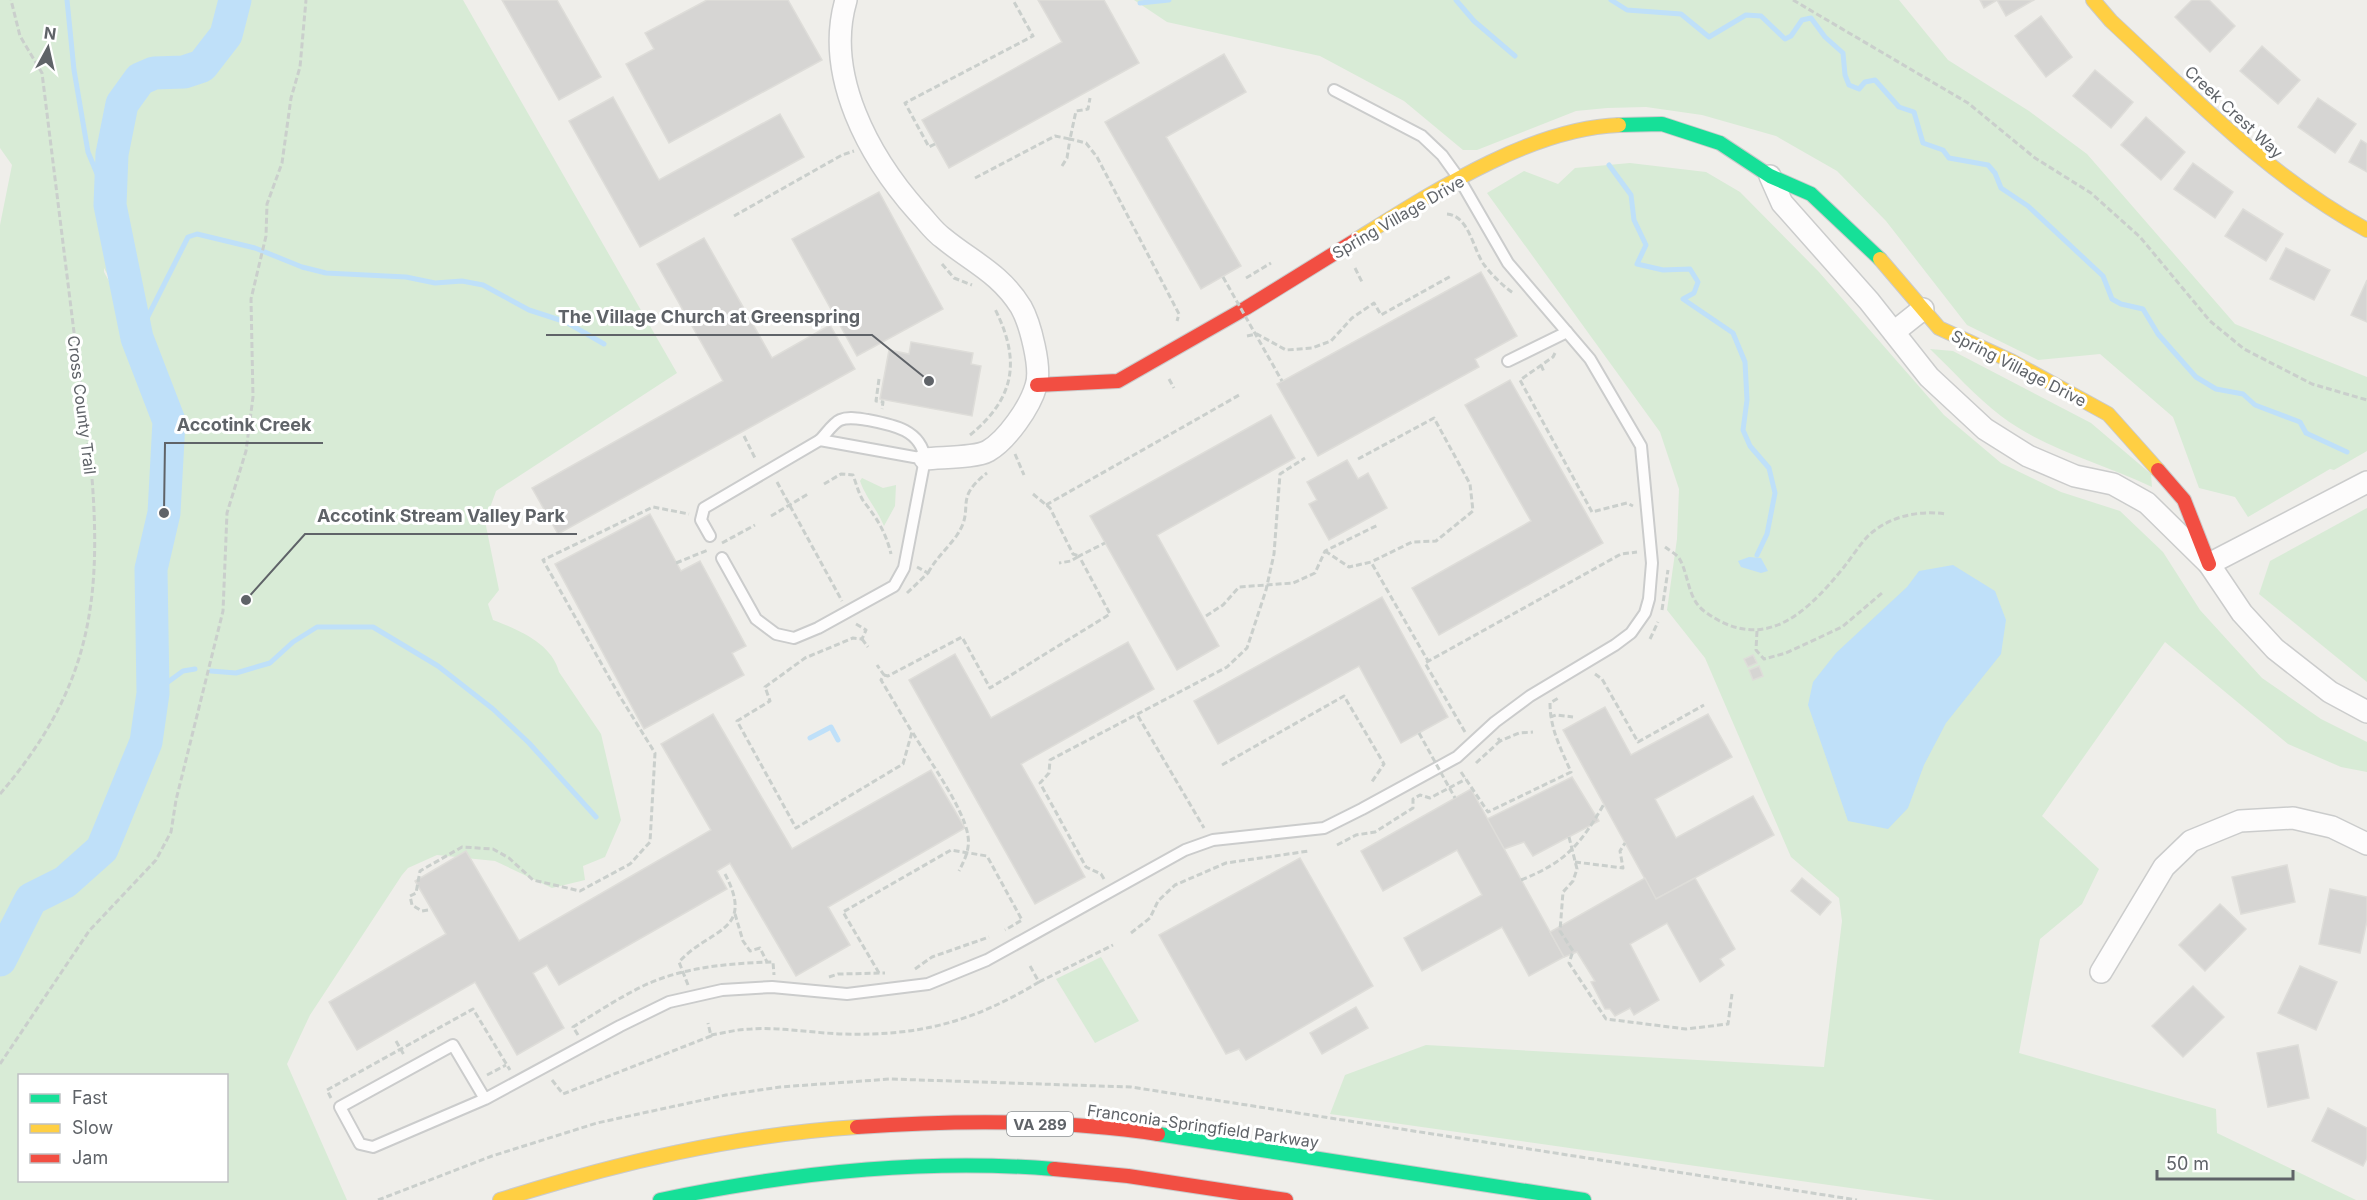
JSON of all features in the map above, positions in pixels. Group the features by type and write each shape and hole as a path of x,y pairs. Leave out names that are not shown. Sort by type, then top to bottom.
{"street":[{"path":"846,0 840,34 841,59 850,100 876,154 903,195 941,237 995,274 1022,308 1036,353 1037,385 1015,427 987,452 925,459"},
{"name":"Creek Crest Way","path":"2093,0 2111,21 2249,152 2304,195 2367,230"},
{"name":"Spring Village Drive","path":"1037,385 1118,381 1254,303 1409,207 1520,148 1602,126 1662,124 1720,143 1770,176 1811,194 1887,266 1939,328 2011,361 2108,414 2184,500 2209,564"},
{"name":"Spring Village Drive","path":"1770,176 1782,203 1894,332 1929,378 1985,429 2028,456 2075,476 2113,484 2147,502 2209,564 2242,613 2275,649 2323,687 2367,712"},
{"path":"1894,332 1923,309"},
{"path":"2209,564 2367,482"},
{"path":"2101,972 2164,867 2191,841 2240,821 2293,818 2332,827 2367,844"},
{"name":"Franconia-Springfield Parkway","path":"500,1200 604,1168 711,1144 845,1126 947,1121 1081,1126 1149,1133 1584,1200"},
{"path":"660,1200 775,1178 866,1169 940,1167 1039,1168 1106,1173 1286,1200"}],"lane":[{"path":"485,1099 453,1045 340,1107 360,1144 373,1147 485,1099 669,1002 722,990 772,987 847,994 928,984 987,960 1185,850 1213,840 1324,828 1457,757 1495,722 1530,696 1631,633 1645,613 1649,599 1652,563 1646,469 1641,446 1590,359 1508,263 1460,180 1442,155 1422,136 1334,90"},
{"path":"1508,361 1567,332"},
{"path":"710,536 701,520 704,508 820,440 840,420 852,418 891,424 911,432 923,447 925,459 904,568 894,586 818,628 794,638 776,634 756,619 722,558"},
{"path":"820,440 925,459"}],"path":[{"name":"Cross County Trail","path":"0,794 25,765 66,697 91,615 96,535 92,478 42,73 20,36 11,0"},
{"path":"0,1064 89,931 156,860 171,832 176,800 223,611 227,513 246,451 253,397 251,299 266,236 267,204 282,163 291,98 300,66 306,0"},
{"path":"935,144 929,147 905,103 1033,36 1012,0"},
{"path":"1793,0 1968,103 2035,158 2091,193 2140,237 2210,321 2244,349 2312,384 2367,400"},
{"path":"1062,166 1067,158 1076,111 1088,109 1090,98"},
{"path":"975,178 1055,136 1086,143 1097,156 1179,315 1175,326"},
{"path":"734,216 842,155 856,150"},
{"path":"1245,337 1257,334 1286,350 1312,348 1331,341 1352,318 1374,303 1381,315 1451,276"},
{"path":"1223,277 1282,381"},
{"path":"995,309 1005,330 1010,350 1007,389"},
{"path":"1556,347 1553,357 1520,380 1592,512 1628,503 1635,507"},
{"path":"1541,365 1544,372"},
{"path":"879,379 876,401 883,402 881,413"},
{"path":"1046,505 1241,394"},
{"path":"1325,551 1349,567 1371,562 1412,542 1436,541 1473,511 1470,484 1434,418 1358,459"},
{"path":"744,436 759,465"},
{"path":"1015,454 1024,475"},
{"path":"1111,875 1104,880 1101,874 1086,867 1040,783 1049,773 1050,760 1138,716 1227,667 1247,648 1274,554 1280,474 1305,458"},
{"path":"928,573 936,558 957,535 966,515 965,497 971,485 987,472"},
{"path":"824,484 841,474 853,475 863,501 873,510 888,541 892,559"},
{"path":"777,482 846,607"},
{"path":"771,516 808,494"},
{"path":"884,675 888,676 962,637 990,688 1110,614 1079,556 1073,554 1050,508 1033,494"},
{"path":"428,910 422,911 412,905 410,896 416,893 420,871 462,847 493,849 509,858 533,880 580,891 630,864 650,842 655,753 619,695 543,560 653,507 697,515"},
{"path":"1665,547 1679,557 1689,588 1702,610 1727,625 1757,631 1781,626 1818,598 1870,534 1892,520 1924,511 1946,514"},
{"path":"1206,616 1223,605 1239,586 1293,583 1316,573 1325,551 1378,525"},
{"path":"1059,563 1071,561 1105,543"},
{"path":"1471,727 1464,732 1425,663 1621,554 1642,551"},
{"path":"1371,562 1429,661"},
{"path":"1757,631 1756,650 1764,659 1786,653 1842,627 1882,593"},
{"path":"856,624 866,630 862,639"},
{"path":"868,647 862,639 853,638 805,658 765,687 770,701 737,721 796,828 903,764 912,732"},
{"path":"877,665 884,675"},
{"path":"1586,680 1602,670"},
{"path":"1595,674 1602,679 1638,742 1704,705"},
{"path":"884,675 881,680 963,818 968,835 968,852 959,871"},
{"path":"1461,772 1488,812 1571,772 1555,737 1550,717 1550,703 1568,692"},
{"path":"1222,765 1344,696 1384,764 1371,783"},
{"path":"1550,717 1556,715 1573,717"},
{"path":"1138,716 1206,830 1198,833"},
{"path":"1476,763 1500,741 1518,733 1533,732"},
{"path":"1419,733 1455,798"},
{"path":"1497,737 1500,741"},
{"path":"1338,845 1356,835 1376,832 1413,808 1413,799 1420,795 1430,798 1466,779"},
{"path":"1521,880 1572,852 1589,831 1604,804"},
{"path":"1569,837 1577,869 1573,881 1563,892 1560,931 1573,951 1569,963 1606,1019 1686,1029 1703,1025 1723,1025 1728,1024 1732,994"},
{"path":"1575,862 1623,868 1620,851 1625,843"},
{"path":"879,973 843,912 951,850 987,856 1022,920 1005,930"},
{"path":"1131,933 1150,918 1158,901 1175,885 1226,863 1309,850"},
{"path":"725,874 737,899 735,914 743,941 750,951 760,948 767,962"},
{"path":"690,989 679,962 692,948 712,938 727,926 735,914"},
{"path":"915,969 932,957 989,937"},
{"path":"552,1080 563,1094 711,1035 751,1029 843,1034 896,1033 954,1024 1002,1004 1039,982 1113,945"},
{"path":"581,1039 573,1028 646,985 710,967 767,962 773,962 774,977"},
{"path":"1030,966 1039,982"},
{"path":"820,980 838,974 892,974"},
{"path":"340,1107 334,1105 327,1090 473,1009 512,1073"},
{"path":"708,1023 711,1035"},
{"path":"396,1041 400,1049"},
{"path":"473,1079 506,1065"}],"green space":[{"path":"0,0 463,0 677,373 496,491 485,521 499,590 488,604 493,620 532,638 549,653 555,662 559,672 601,734 621,820 605,857 583,866 585,880 552,888 495,861 437,855 408,868 402,875 310,1015 287,1064 347,1200 0,1200 0,225 12,165 0,148","holes":["104,268 148,348 148,352 104,272"]},
{"path":"1134,0 1899,0 1948,60 2029,111 2087,154 2235,324 2367,377 2367,451 2334,470 2330,469 2248,517 2235,497 2199,488 2173,417 2100,354 2038,360 1967,325 1886,221 1837,171 1776,136 1702,115 1646,107 1607,108 1576,111 1477,150 1463,150 1404,101 1320,56 1167,22"},
{"path":"1630,163 1706,172 1740,192 1819,272 1944,415 2001,463 2061,492 2120,511 2163,552 2200,610 2262,678 2321,719 2367,742 2367,772 2341,767 2288,744 2165,642 2042,816 2099,869 2082,904 2040,939 2019,1053 2216,1109 2217,1133 2356,1200 1935,1200 1330,1114 1345,1075 1426,1045 1824,1067 1842,921 1839,898 1791,857 1705,658 1667,610 1677,539 1679,489 1660,432 1487,193 1524,171 1558,184 1575,168"},
{"path":"1930,349 1953,351 2091,423 2151,474 2152,487 2055,447 2018,428 1983,401"},
{"path":"862,478 883,488 896,485 895,506 884,526 862,487 860,481"},
{"path":"2367,508 2367,682 2259,594 2270,561"},
{"path":"1101,957 1139,1021 1095,1043 1056,979"}],"water":[{"path":"1749,557 1761,558 1768,571 1761,573 1741,567 1738,561"},
{"path":"1953,565 1995,591 2006,620 2001,654 1946,723 1924,765 1908,808 1888,829 1848,821 1808,705 1813,682 1836,653 1907,587 1919,571"}],"building":[{"path":"502,0 557,0 601,77 559,100"},
{"path":"707,0 788,0 822,60 669,143 626,64 654,49 645,33"},
{"path":"1038,0 1104,0 1139,63 949,168 922,120 1062,42"},
{"path":"1980,0 1997,0 1984,8"},
{"path":"1997,0 2034,0 2006,16"},
{"path":"2192,0 2209,0 2235,26 2210,52 2175,17"},
{"path":"2041,16 2072,57 2046,77 2015,36"},
{"path":"2262,46 2300,80 2278,104 2240,71"},
{"path":"1224,54 1246,92 1166,137 1241,266 1201,289 1105,122"},
{"path":"2095,70 2133,102 2111,128 2073,96"},
{"path":"613,97 659,180 780,114 804,157 640,247 569,121"},
{"path":"2318,98 2356,124 2335,153 2298,127"},
{"path":"2146,117 2185,152 2161,180 2121,145"},
{"path":"2361,140 2367,144 2367,172 2349,162"},
{"path":"2193,163 2233,192 2215,218 2174,189"},
{"path":"879,192 943,309 857,356 792,239"},
{"path":"2243,209 2283,234 2266,261 2225,236"},
{"path":"704,238 772,358 830,325 855,369 558,534 532,488 723,381 657,264"},
{"path":"2286,248 2330,270 2314,300 2270,279"},
{"path":"1481,272 1517,336 1475,359 1479,367 1318,456 1277,384"},
{"path":"2367,280 2367,322 2351,315"},
{"path":"911,342 973,353 971,364 981,366 972,416 880,399 889,350 909,354"},
{"path":"1510,380 1603,543 1439,635 1412,588 1531,521 1465,405"},
{"path":"1271,415 1295,458 1157,535 1219,646 1177,670 1090,516"},
{"path":"1347,460 1358,479 1368,473 1387,508 1329,540 1309,504 1317,500 1307,482"},
{"path":"650,514 681,571 700,561 746,646 732,653 744,675 644,729 555,564"},
{"path":"1382,597 1448,717 1401,743 1359,666 1218,744 1194,701"},
{"path":"1128,642 1154,689 1021,764 1085,877 1035,904 909,680 955,654 991,718"},
{"path":"1753,655 1757,663 1748,667 1744,659"},
{"path":"1759,666 1763,676 1753,680 1749,670"},
{"path":"1605,707 1631,755 1708,714 1732,757 1655,799 1676,838 1753,796 1774,835 1656,899 1563,730"},
{"path":"713,714 792,849 931,770 965,828 828,907 850,945 796,976 730,863 717,871 727,889 559,985 547,965 533,973 564,1028 517,1055 475,982 357,1050 329,1002 446,934 415,881 466,851 519,941 711,830 661,744"},
{"path":"1572,777 1599,821 1533,856 1524,842 1504,849 1487,819"},
{"path":"1471,789 1564,957 1529,976 1502,927 1422,971 1404,938 1482,895 1457,850 1383,891 1361,851"},
{"path":"1300,858 1373,986 1246,1060 1239,1049 1226,1054 1159,935"},
{"path":"2287,865 2295,902 2241,914 2232,877"},
{"path":"1645,878 1656,899 1695,878 1735,949 1720,959 1724,965 1700,982 1667,923 1630,944 1659,1000 1634,1015 1630,1008 1615,1016 1610,1009 1605,1009 1591,982 1595,981 1577,952 1564,957 1550,932"},
{"path":"1802,878 1831,902 1820,915 1791,891"},
{"path":"2330,889 2367,897 2367,921 2360,953 2319,944"},
{"path":"2220,904 2246,929 2205,971 2179,945"},
{"path":"2300,966 2337,982 2316,1030 2278,1013"},
{"path":"2193,986 2224,1017 2183,1057 2152,1026"},
{"path":"1356,1007 1368,1028 1322,1054 1310,1033"},
{"path":"2298,1045 2309,1098 2268,1107 2257,1053"},
{"path":"2328,1108 2367,1128 2367,1158 2363,1166 2312,1141"}],"waterway":[{"path":"67,0 74,70 88,152 110,205"},
{"path":"0,960 31,899 65,882 102,849 146,742 153,693 151,569 164,513 169,421 137,338 110,205 112,154 122,104 140,79 154,73 184,72 202,66 226,35 235,0"},
{"path":"1140,3 1169,0"},
{"path":"1456,0 1474,21 1515,56"},
{"path":"1611,0 1627,10 1681,14 1709,37 1746,15 1761,16 1785,39 1791,36 1802,20 1811,18 1825,37 1843,53 1845,75 1849,85 1859,89 1865,82 1875,80 1899,107 1914,112 1923,143 1943,150 1949,158 1988,165 1995,173 2001,188 2028,206 2103,276 2112,299 2121,304 2143,309 2158,334 2196,377 2216,389 2243,394 2255,405 2300,422 2306,433 2347,452"},
{"path":"1609,165 1631,195 1634,220 1646,245 1637,264 1663,270 1690,269 1698,282 1694,293 1683,299 1733,333 1745,362 1747,400 1743,430 1750,446 1769,468 1775,493 1767,534 1757,555"},
{"path":"137,338 188,237 197,234 255,248 302,267 326,273 406,277 435,283 462,281 483,285 529,310 566,322 604,344"},
{"path":"211,671 236,673 270,663 293,642 317,627 373,627 438,666 493,709 529,743 596,817"},
{"path":"153,693 183,671 195,669"},
{"path":"810,738 831,727 838,740"}],"traffic: fast":[{"path":"1619,125 1662,124 1720,143 1770,176 1811,194 1880,259"},
{"path":"1158,1134 1584,1200"},
{"path":"660,1200 757,1182 856,1170 955,1165 1054,1169"}],"traffic: slow":[{"path":"2093,0 2111,21 2233,134 2297,185 2331,209 2367,230"},
{"path":"1356,240 1448,184 1516,151 1585,129 1619,125"},
{"path":"1880,259 1939,328 2011,361 2108,414 2158,470"},
{"path":"500,1200 588,1174 676,1153 766,1137 857,1127"}],"traffic: jam":[{"path":"1037,385 1118,381 1246,308 1356,240"},
{"path":"2158,470 2184,500 2209,564"},
{"path":"857,1127 1008,1122 1121,1129 1158,1134"},
{"path":"1054,1169 1128,1176 1286,1200"}],"place":[{"name":"The Village Church at Greenspring","path":"929,381"},
{"name":"Accotink Creek","path":"164,513"},
{"name":"Accotink Stream Valley Park","path":"246,600"}]}
